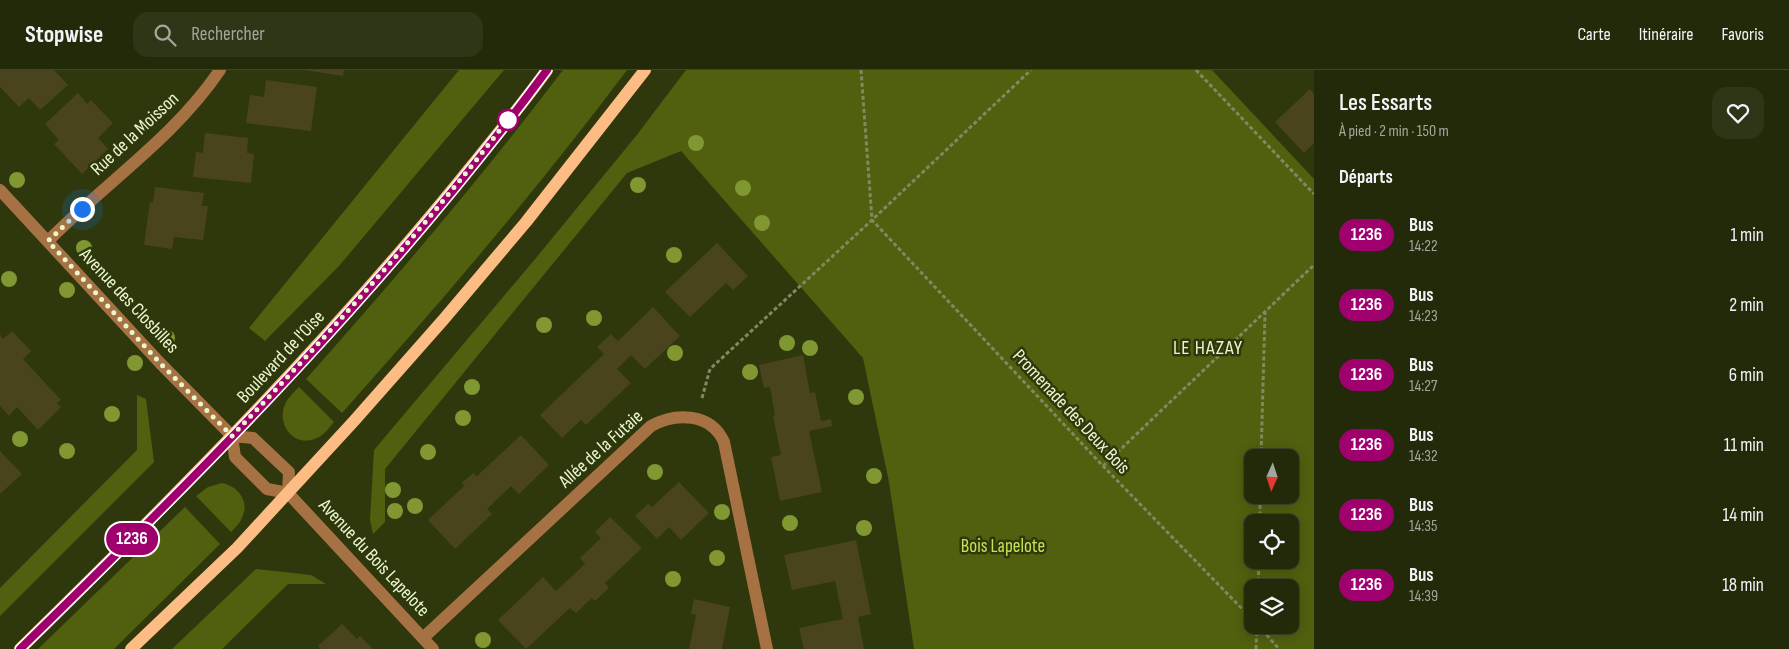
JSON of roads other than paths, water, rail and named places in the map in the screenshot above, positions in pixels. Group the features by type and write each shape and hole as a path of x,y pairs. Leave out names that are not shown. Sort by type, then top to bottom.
{"main road":[{"name":"Boulevard de l'Oise","path":"20,649 115,556 293,372 398,255 477,160 547,70"},
{"path":"131,649 237,548 418,348 520,229 645,70"}],"street":[{"name":"Rue de la Moisson","path":"48,241 174,126 203,94 220,70"},
{"name":"Avenue des Closbilles","path":"0,190 160,363 232,436"},
{"name":"Allée de la Futaie","path":"423,638 651,426 669,418 682,416 710,424 721,434 724,442 767,649"},
{"path":"232,436 253,438 289,472 288,493 267,489 260,483 235,457 232,436"},
{"name":"Avenue du Bois Lapelote","path":"288,493 432,649"}],"district":[{"name":"LE HAZAY","path":"1208,348"}],"park label":[{"name":"Bois Lapelote","path":"1003,546"}]}
